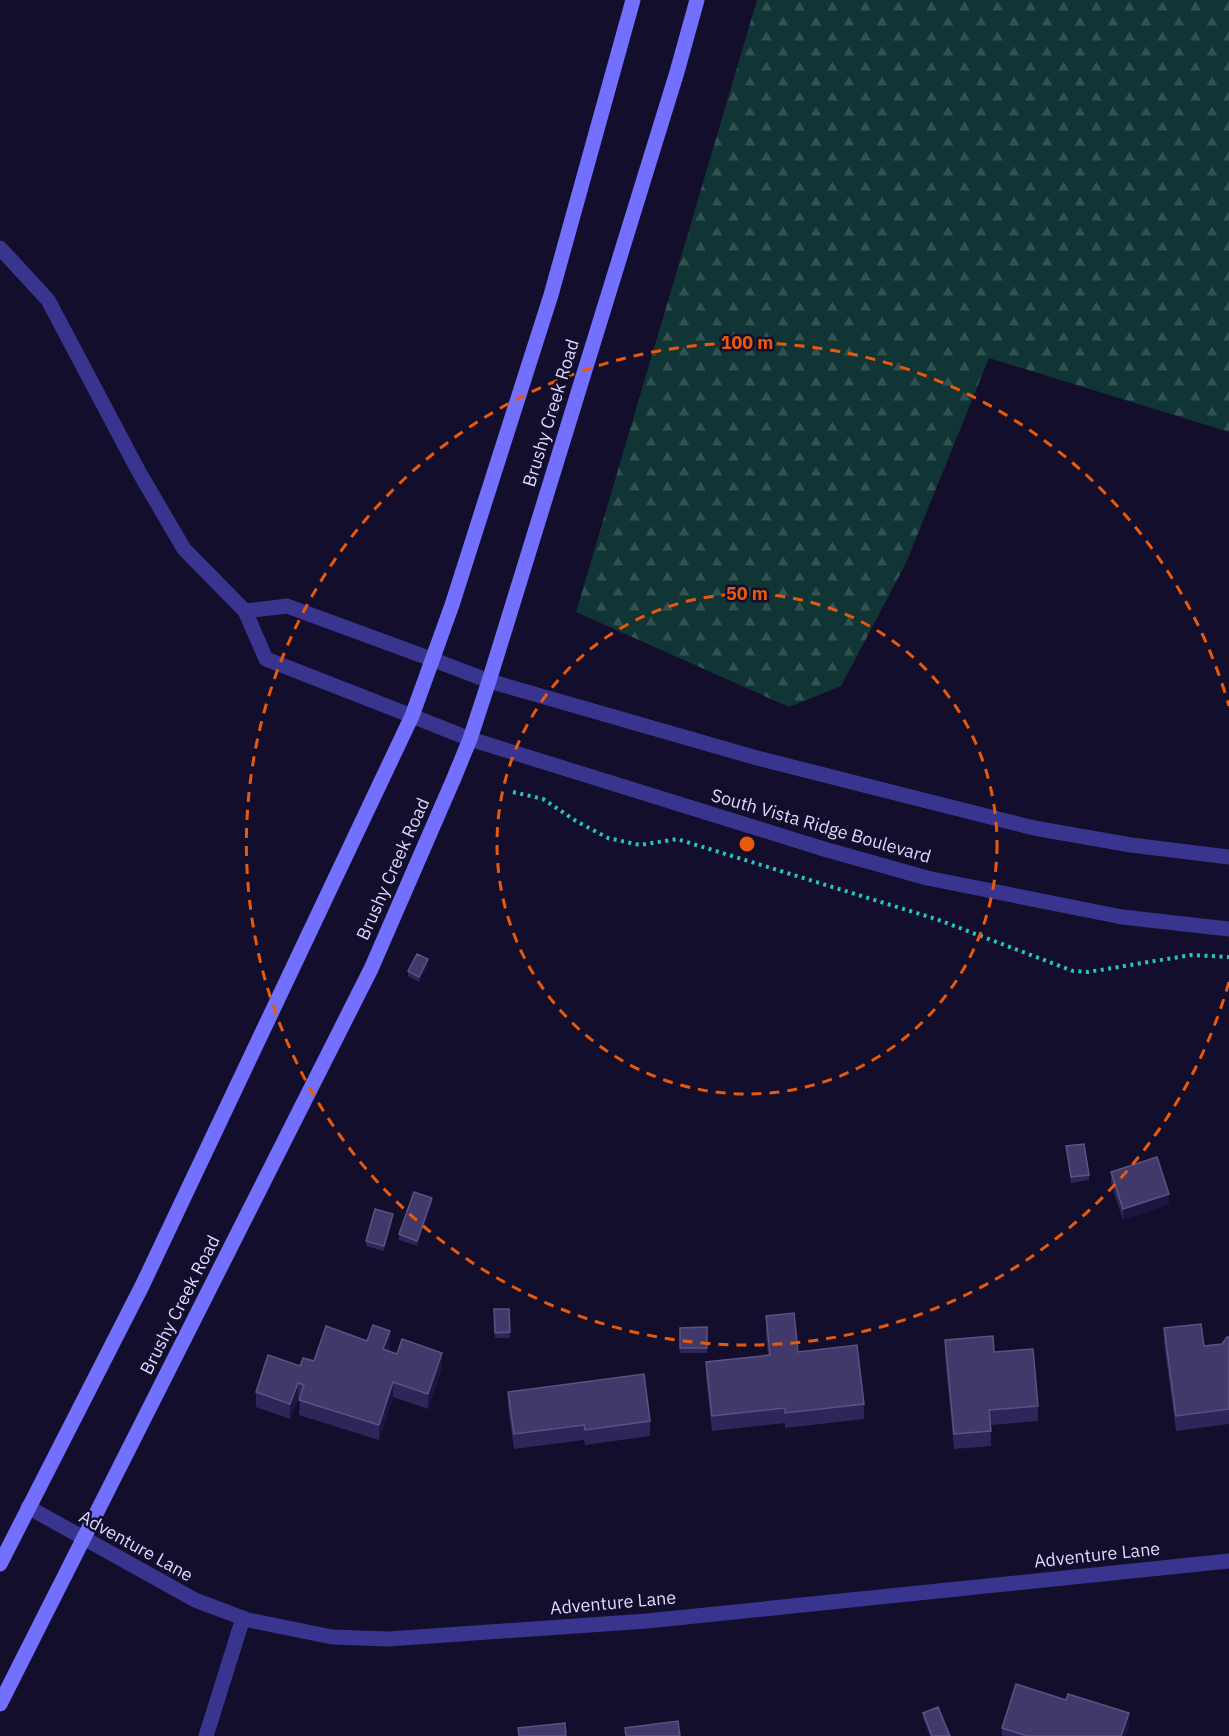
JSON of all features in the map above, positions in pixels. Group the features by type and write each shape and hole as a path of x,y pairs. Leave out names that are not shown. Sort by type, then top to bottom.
{"main road":[{"name":"Brushy Creek Road","path":"0,1564 142,1286 412,716 434,660 551,295 633,0"},
{"name":"Brushy Creek Road","path":"0,1704 371,969 470,739 677,72 697,0"}],"street":[{"name":"South Vista Ridge Boulevard","path":"0,248 48,300 139,472 184,549 244,611 266,659 470,739 824,849 927,878 1122,917 1229,928"},
{"path":"244,611 287,606 489,681 757,758 1034,828 1131,845 1229,857"},
{"name":"Adventure Lane","path":"28,1507 195,1600 243,1618 276,1627 332,1637 388,1639 647,1621 1229,1561"},
{"path":"206,1736 243,1618"}],"path":[{"path":"513,792 543,799 576,821 608,838 640,845 677,839 936,920 1073,971 1088,972 1191,955 1229,957"}],"green space":[{"path":"757,0 1229,0 1229,432 989,358 906,563 841,686 789,707 576,612"}],"building":[{"path":"417,954 428,959 419,977 408,971"},
{"path":"1084,1144 1089,1175 1071,1177 1066,1146"},
{"path":"1157,1157 1169,1194 1123,1209 1111,1172"},
{"path":"414,1192 432,1198 417,1241 399,1234"},
{"path":"375,1209 393,1214 384,1246 366,1241"},
{"path":"494,1309 509,1309 510,1332 495,1333"},
{"path":"794,1313 798,1352 857,1345 864,1404 785,1413 785,1408 712,1416 706,1362 770,1355 766,1316"},
{"path":"1201,1324 1204,1346 1222,1344 1229,1337 1229,1409 1176,1416 1164,1328"},
{"path":"373,1325 390,1331 383,1349 397,1354 402,1339 442,1353 428,1394 393,1382 379,1425 299,1400 304,1385 298,1383 290,1404 256,1392 268,1355 300,1366 303,1358 314,1361 326,1326 367,1341"},
{"path":"707,1327 707,1348 680,1348 680,1328"},
{"path":"993,1336 994,1352 1033,1349 1038,1406 989,1410 991,1431 954,1434 945,1340"},
{"path":"644,1374 650,1421 585,1430 584,1425 514,1434 508,1392"},
{"path":"1016,1684 1066,1700 1068,1694 1129,1713 1121,1736 1027,1736 1002,1728"},
{"path":"938,1707 950,1736 932,1736 923,1713"},
{"path":"678,1721 680,1736 626,1736 625,1728"},
{"path":"565,1723 566,1736 519,1736 518,1728"}]}
